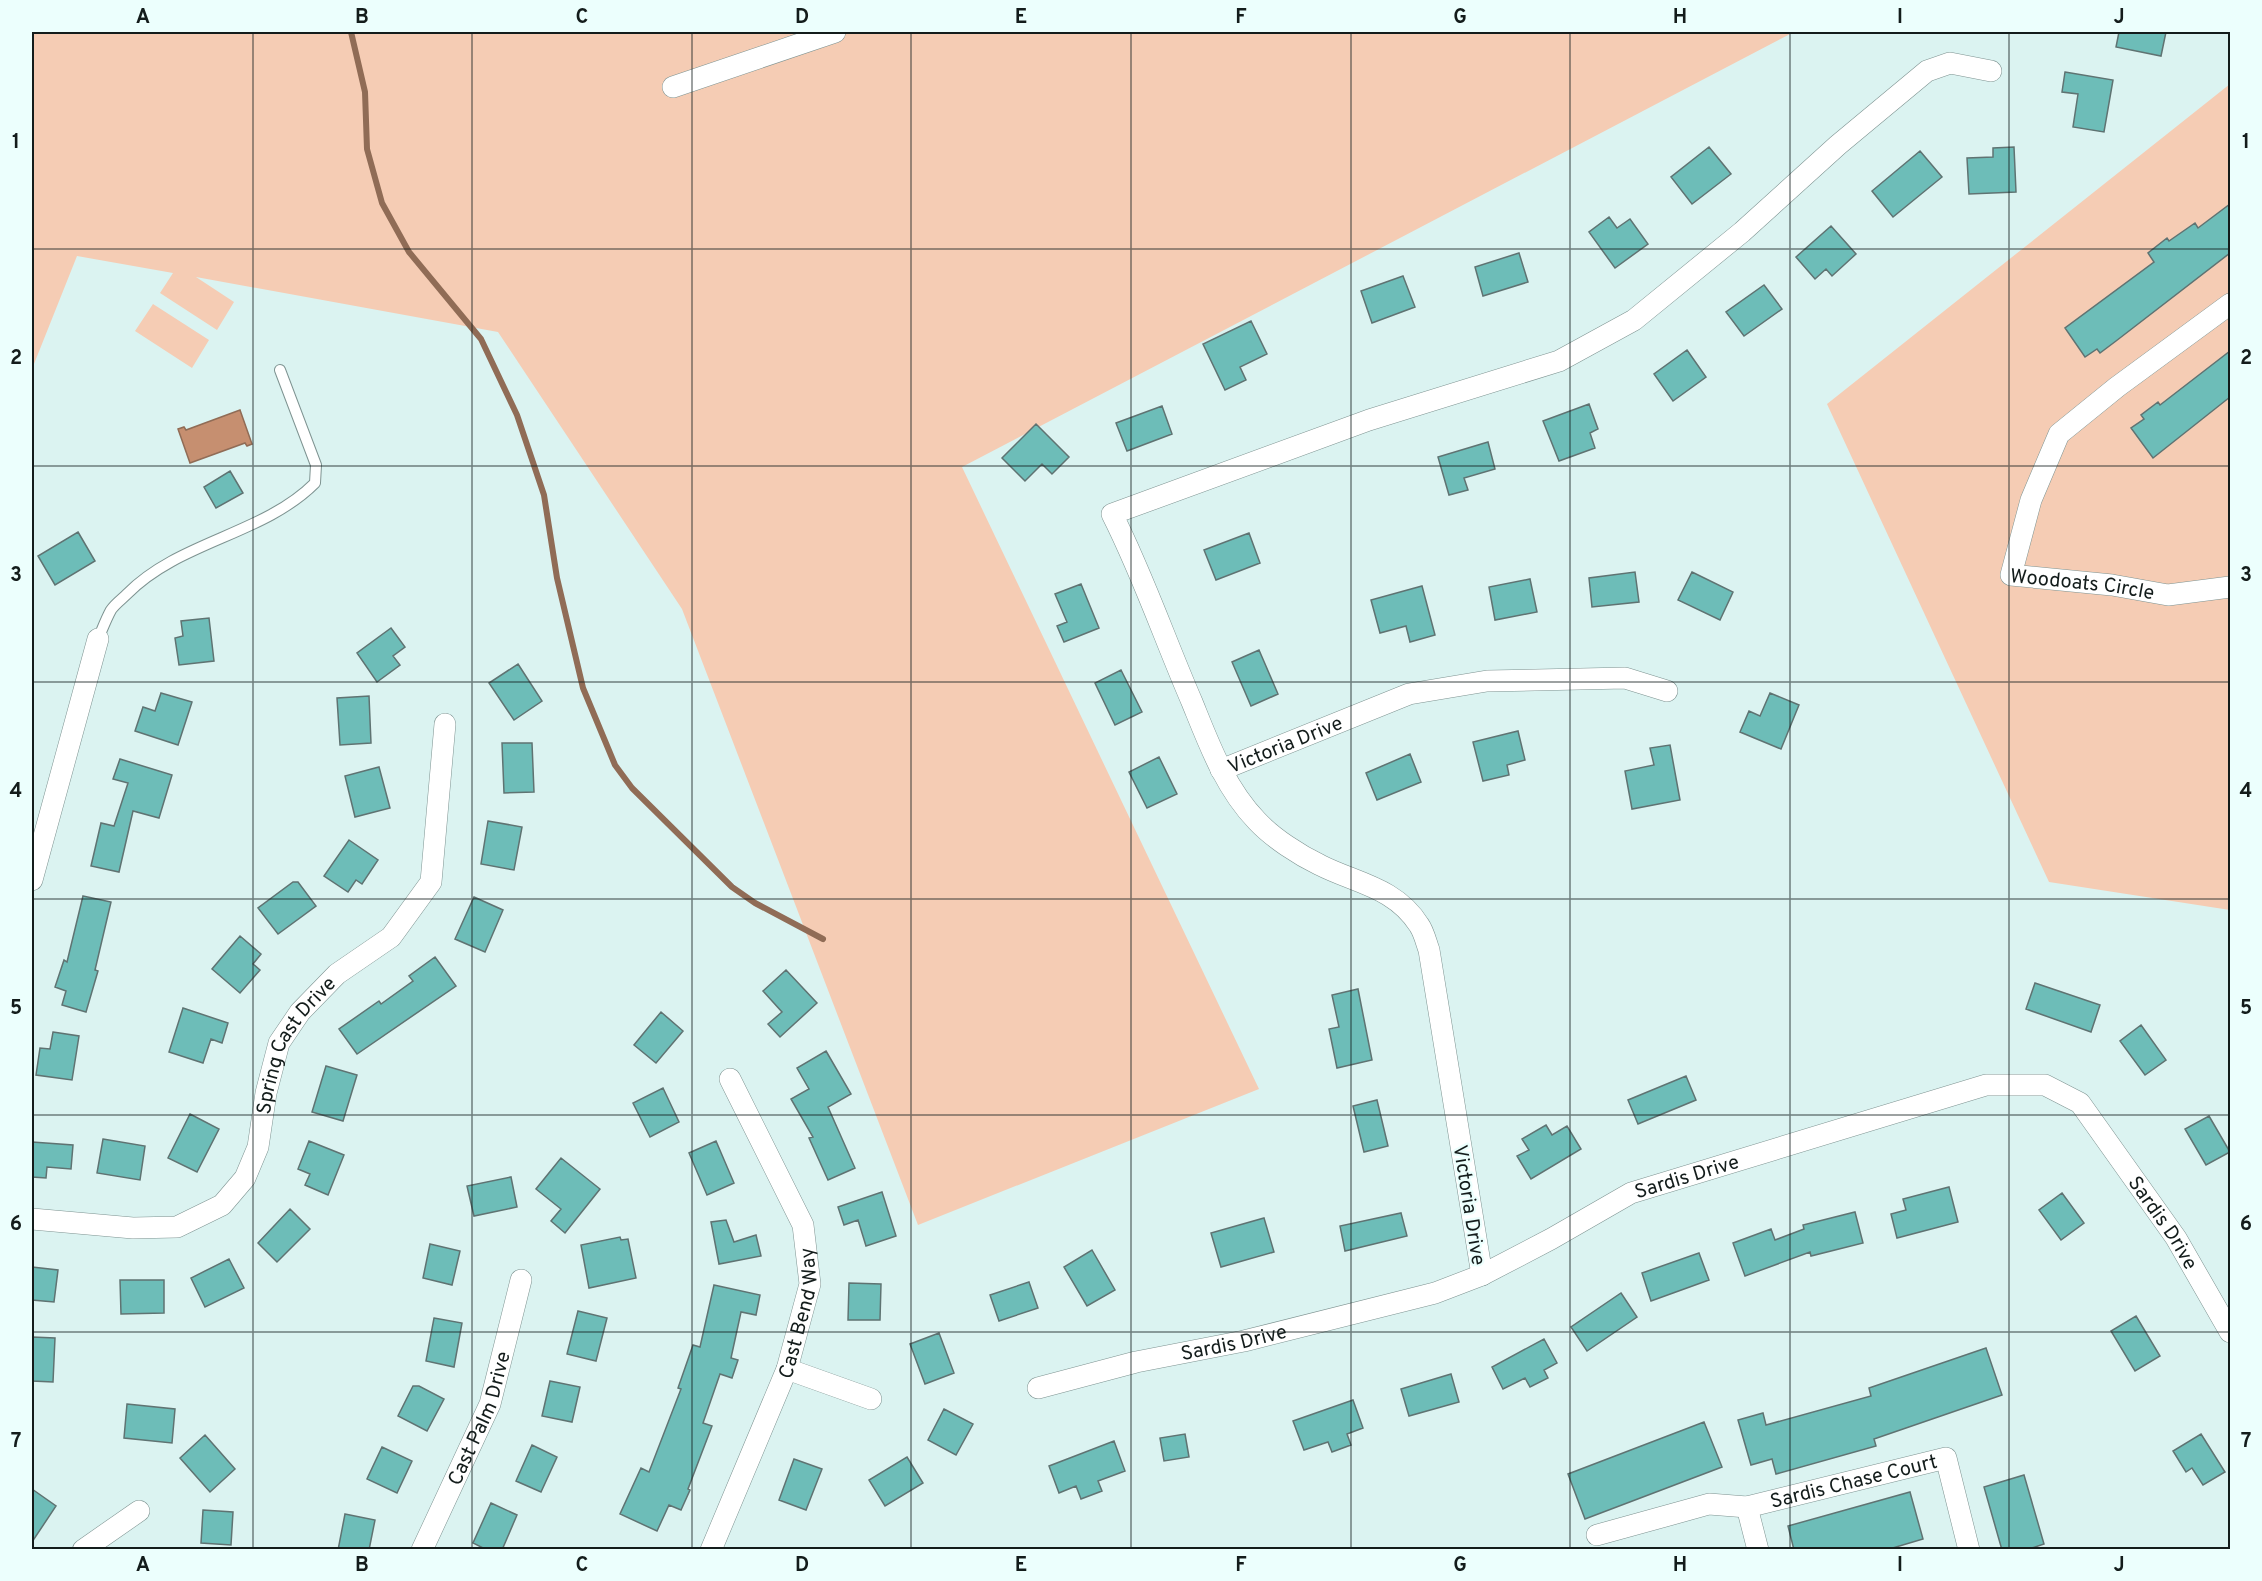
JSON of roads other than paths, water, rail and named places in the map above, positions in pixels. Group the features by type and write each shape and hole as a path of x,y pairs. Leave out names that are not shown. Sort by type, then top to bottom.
{"street":[{"path":"673,87 836,32"},
{"path":"1221,770 1130,549 1113,514 1369,420 1559,362 1634,320 1742,232 1838,146 1927,71 1950,63 1991,71"},
{"name":"Woodoats Circle","path":"2230,304 2117,387 2059,434 2031,500 2011,575 2112,585 2168,595 2230,587"},
{"path":"32,880 98,639"},
{"name":"Victoria Drive","path":"1482,1275 1429,950 1419,924 1396,901 1364,881 1320,866 1258,822 1234,794 1221,770 1409,694 1487,681 1624,678 1667,691"},
{"name":"Spring Cast Drive","path":"32,1219 133,1228 177,1227 222,1205 245,1178 258,1147 266,1093 279,1043 300,1012 337,974 390,937 431,882 445,724"},
{"name":"Cast Bend Way","path":"711,1550 787,1369 810,1284 803,1225 730,1079"},
{"name":"Sardis Drive","path":"1038,1388 1136,1362 1244,1341 1435,1293 1482,1275 1551,1239 1631,1192 1986,1085 2045,1085 2080,1103 2176,1238 2230,1332"},
{"name":"Cast Palm Drive","path":"422,1550 490,1404 521,1280"},
{"path":"787,1369 871,1399"},
{"name":"Sardis Chase Court","path":"1758,1550 1747,1507 1946,1458 1969,1550"},
{"path":"1597,1535 1709,1504 1747,1507"},
{"path":"83,1550 139,1511"}],"lane":[{"path":"98,639 112,609 135,585 167,563 291,502 315,483 316,465 280,370"}],"waterway":[{"path":"351,32 365,92 367,149 382,203 409,252 481,339 517,415 544,495 557,578 583,688 615,765 632,788 732,887 755,903 823,939"}]}
